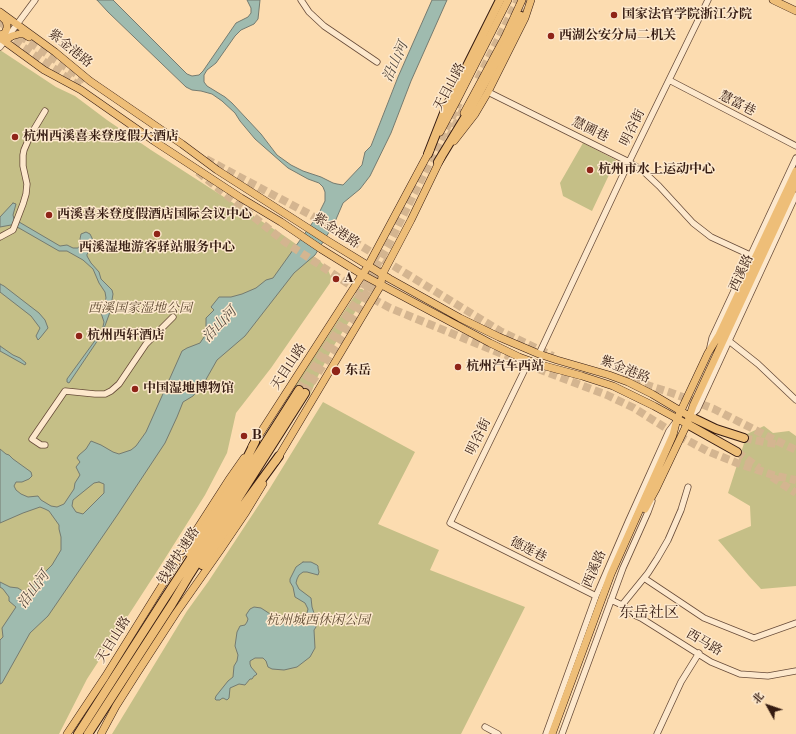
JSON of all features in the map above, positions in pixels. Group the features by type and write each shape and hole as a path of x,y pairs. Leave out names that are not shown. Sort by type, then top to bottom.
{"highway":[{"path":"428,154 446,108 500,0"},
{"path":"438,162 472,106 521,16"},
{"name":"钱塘快速路","path":"78,734 165,598 302,391 172,604 88,734"},
{"path":"688,420 744,438"},
{"path":"688,420 737,452"},
{"path":"165,598 201,532 219,507 255,442"},
{"path":"172,604 199,570 244,504 280,456"}],"main road":[{"name":"天目山路","path":"67,734 117,658 199,526 363,275 458,100 508,0"},
{"name":"天目山路","path":"101,734 116,706 154,646 246,512 381,285 382,275 411,220 438,162 505,37 522,0"},
{"name":"天目山路","path":"438,162 475,114 488,92 524,18 531,0"},
{"path":"773,0 796,11"},
{"name":"紫金港路","path":"0,12 55,52 90,81 218,170 382,275 460,318 499,337 539,354 628,382 681,411 688,420"},
{"path":"0,16 8,25 1,40"},
{"path":"1,40 19,34 24,34 71,65"},
{"name":"紫金港路","path":"1,40 44,70 81,90 222,186 381,285 490,343 529,361 613,386 677,419 688,420"},
{"name":"西溪路","path":"552,734 611,574 673,436 677,419 708,353 719,335 796,171"},
{"name":"西溪路","path":"556,734 624,552 647,503 656,489 796,183"}],"street":[{"path":"1,40 17,24 35,0"},
{"path":"301,0 309,12 324,26 377,62"},
{"name":"明谷街","path":"539,354 629,162 708,0"},
{"name":"慧富巷","path":"669,80 796,146"},
{"name":"慧圃巷","path":"488,92 629,162 643,171 693,223 702,230 750,255"},
{"path":"0,237 13,230 18,217 26,194 27,184 23,166 24,150 30,136 45,111"},
{"name":"西溪路","path":"708,353 712,338 796,158"},
{"name":"西溪路","path":"688,420 697,410 796,195"},
{"path":"43,446 32,439 66,390 95,394 105,394 111,391 119,384 146,344 173,317"},
{"path":"729,341 758,364 796,400"},
{"name":"明谷街","path":"450,523 529,361"},
{"name":"西溪路","path":"546,734 596,596 669,431 677,419"},
{"path":"622,605 657,560 668,540 681,510 688,487"},
{"name":"西溪路","path":"562,734 623,568 648,512 656,489"},
{"name":"德莲巷","path":"450,523 596,596"},
{"path":"644,578 704,618 754,638 796,623"},
{"name":"西马路","path":"611,600 622,605 632,614 699,653 711,662 740,674 768,676 796,671"},
{"path":"657,734 680,682 699,653"},
{"path":"485,727 498,734"}],"green space":[{"name":"西溪国家湿地公园","path":"0,50 56,87 75,96 151,150 283,235 320,261 328,270 331,277 330,283 271,368 236,413 227,453 205,495 87,679 59,734 0,734"},
{"name":"杭州市水上运动中心","path":"583,143 616,160 592,211 563,196 560,183"},
{"path":"359,289 362,289 367,293 333,347 310,395 295,386"},
{"name":"杭州城西休闲公园","path":"323,402 415,452 378,524 439,550 430,570 525,607 461,734 112,734 187,611 270,488"},
{"path":"764,426 773,433 789,431 796,436 796,586 761,589 718,540 751,526 750,506 728,493 747,434"}],"water":[{"name":"沿山河","path":"97,0 113,0 187,74 192,76 199,75 203,71 236,23 248,17 251,13 251,8 247,0 260,0 258,19 254,24 241,30 235,36 216,63 207,70 204,75 204,82 207,86 232,103 261,134 277,155 303,171 333,183 343,185 362,165 365,152 371,146 398,77 432,0 447,0 411,81 391,133 370,176 360,189 343,203 334,224 315,255 294,273 245,336 217,360 204,383 193,396 183,402 165,443 48,616 30,633 2,683 0,684 0,640 3,637 2,628 16,607 9,601 9,597 0,587 0,582 10,587 18,588 27,594 39,578 52,565 61,550 61,537 59,525 49,511 40,507 0,523 0,449 31,472 32,476 29,479 22,482 16,482 14,486 16,490 28,497 38,496 41,500 51,506 57,507 64,504 74,489 75,483 80,475 76,467 80,462 77,458 86,449 91,441 119,454 131,450 136,446 146,432 182,351 200,343 206,334 206,318 214,310 211,307 219,297 231,297 242,294 256,288 266,280 273,278 318,215 325,201 325,192 319,183 288,168 255,139 235,113 222,101 212,94 192,90 186,87","holes":["99,482 104,484 104,493 83,514 76,512 72,506 73,500 94,483"]},
{"path":"13,203 16,204 13,215 14,219 60,246 67,245 73,248 78,248 81,244 81,234 86,232 90,234 96,246 87,254 87,256 99,272 101,279 112,290 113,294 110,312 102,334 69,383 67,382 67,379 102,331 104,322 101,313 106,298 105,292 93,269 83,260 67,251 59,251 19,228 11,225 0,227 0,217"},
{"path":"0,284 39,313 45,320 48,328 38,340 36,336 40,328 31,316 0,292"},
{"path":"0,346 20,358 26,363 25,365 0,351"},
{"path":"303,562 311,562 317,565 319,572 318,575 303,572 299,575 296,583 299,589 311,598 316,619 316,627 314,630 315,648 310,657 297,667 284,670 272,669 268,667 263,658 255,658 250,661 250,664 257,674 245,685 239,684 230,688 229,698 227,700 223,698 216,700 216,696 233,677 234,666 238,655 235,646 237,632 240,626 245,625 247,622 248,619 246,615 250,609 254,607 261,608 284,623 302,617 307,613 308,609 305,603 295,597 293,587 290,582 296,567"}],"tunnel":[{"path":"478,79 518,0"},
{"path":"521,16 528,0"},
{"path":"0,22 85,80"},
{"path":"4,34 82,88"},
{"path":"299,390 356,302 388,246 459,103"},
{"path":"449,138 465,106"},
{"path":"206,159 309,214 500,331 553,356"},
{"path":"198,172 285,242 356,289 390,308 541,370 607,395 634,408 672,432 707,451 776,476 796,480"},
{"path":"305,393 364,302 383,268"},
{"path":"622,377 669,392 714,409 796,450"},
{"path":"744,438 777,444"},
{"path":"737,452 759,468"},
{"path":"772,477 796,493"}],"place":[{"name":"国家法官学院浙江分院","path":"614,15"},
{"name":"西湖公安分局二机关","path":"551,36"},
{"name":"杭州西溪喜来登度假大酒店","path":"15,137"},
{"name":"杭州市水上运动中心","path":"590,170"},
{"name":"西溪喜来登度假酒店国际会议中心","path":"49,215"},
{"name":"西溪湿地游客驿站服务中心","path":"157,234"},
{"name":"A","path":"336,279"},
{"name":"杭州西轩酒店","path":"79,336"},
{"name":"杭州汽车西站","path":"458,367"},
{"name":"东岳","path":"336,371"},
{"name":"中国湿地博物馆","path":"135,389"},
{"name":"B","path":"244,436"}],"district":[{"name":"东岳社区","path":"649,613"}]}
